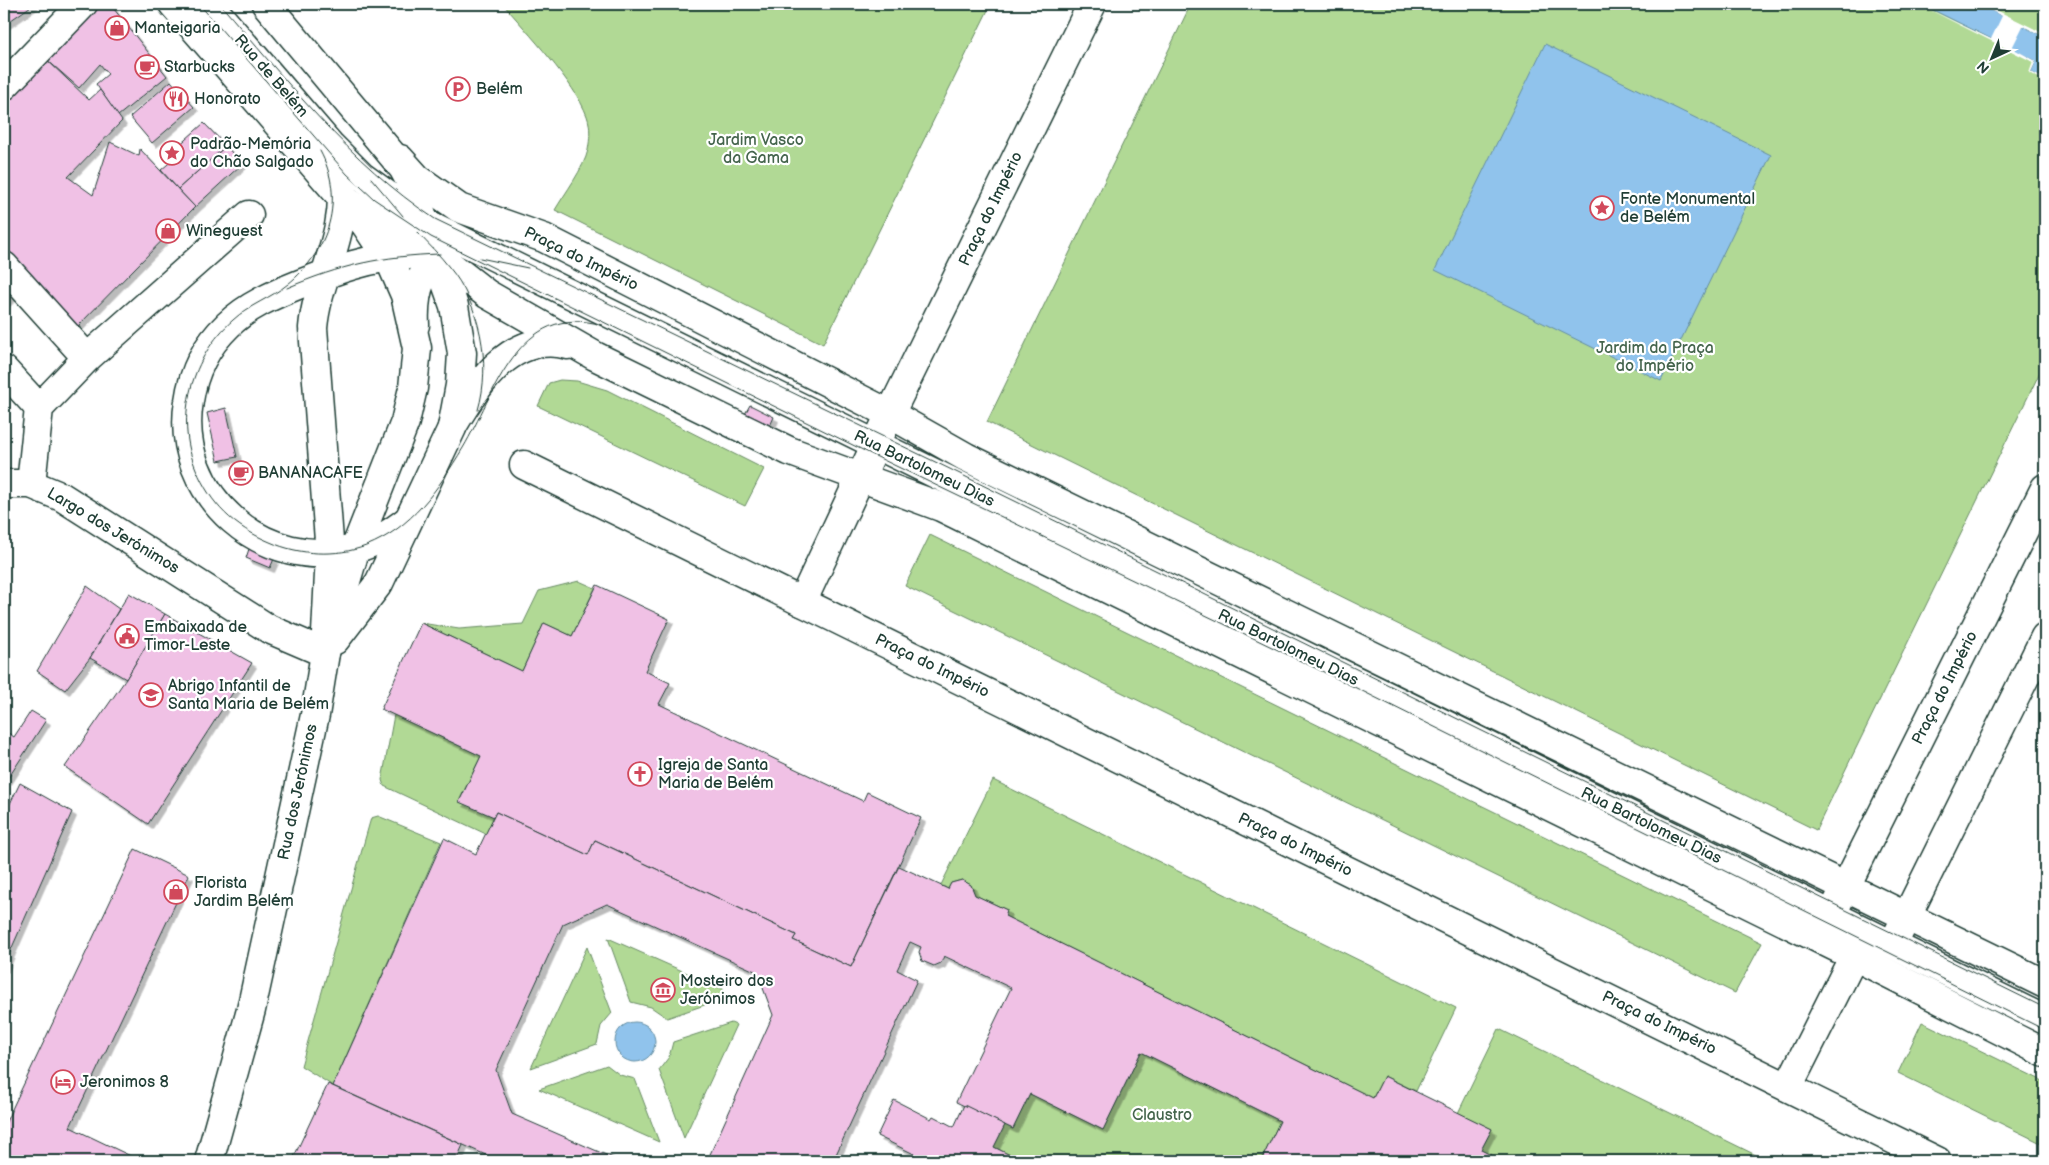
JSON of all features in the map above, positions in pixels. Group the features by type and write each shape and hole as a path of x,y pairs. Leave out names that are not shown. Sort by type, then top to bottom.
{"street":[{"path":"4,86 83,4"},
{"name":"Rua de Belém","path":"174,4 342,197"},
{"name":"Rua de Belém","path":"209,4 361,176 426,223"},
{"path":"266,4 418,179 447,201 470,213 513,226"},
{"name":"Praça do Império","path":"802,602 890,414 1092,4"},
{"path":"294,102 326,144 335,162 342,197 338,236 314,310 313,328 343,550"},
{"path":"367,122 403,168 412,183 426,223 487,294 535,324 595,356"},
{"path":"342,197 447,247"},
{"path":"342,197 365,224 388,258 405,295 415,334"},
{"path":"4,370 39,408 87,358 249,215"},
{"path":"326,653 343,550 405,422 417,362 414,306 416,291 422,275 447,247 464,233 482,227 513,226"},
{"name":"Praça do Império","path":"513,226 544,238 890,414 966,457 1844,888 2045,984"},
{"path":"447,247 359,263 326,273 283,290 227,325 210,346 197,369 190,392 186,420 194,464 207,493 238,526 283,547 309,552 343,550 378,540 407,521 430,478 452,428 472,395 535,324 561,307 582,305 597,309"},
{"path":"447,247 462,353 460,385 452,428"},
{"name":"Rua Bartolomeu Dias","path":"447,247 531,275 2045,1020"},
{"path":"4,266 87,358"},
{"path":"503,361 524,346 548,341 574,346 789,451 941,507 1881,969 2045,1052"},
{"name":"Largo dos Jerónimos","path":"39,408 31,484 62,497 270,629 326,653"},
{"name":"Praça do Império","path":"524,466 1937,1161"},
{"path":"4,484 31,484"},
{"name":"Praça do Império","path":"1820,939 2045,488"},
{"name":"Rua dos Jerónimos","path":"209,1161 250,1010 315,714 326,653 379,583 407,521"},
{"path":"1881,969 2045,637"},
{"path":"1788,1087 1854,956"}],"green space":[{"name":"Jardim Vasco da Gama","path":"503,4 991,4 823,344 555,210 586,157 590,137 587,116 581,103 561,73"},
{"name":"Jardim da Praça do Império","path":"1191,4 2045,4 2045,362 1816,830 987,422"},
{"path":"560,380 577,381 607,390 764,469 745,506 538,406 549,383"},
{"path":"930,535 1762,943 1735,993 905,586"},
{"path":"579,581 595,588 572,636 544,623 522,671 421,623 459,629 523,624 539,591"},
{"path":"394,715 481,756 459,801 494,817 486,834 384,786 382,780"},
{"path":"993,780 1456,1008 1416,1091 1384,1076 1373,1098 1005,916 1007,910 975,895 971,885 962,880 951,883 948,889 941,885"},
{"path":"378,816 441,842 333,1086 301,1066 371,818"},
{"path":"608,938 723,989 725,994 722,999 667,1018 651,1007 631,1002"},
{"path":"587,947 612,1013 601,1026 597,1044 531,1068"},
{"path":"1922,1022 2045,1082 2045,1145 1898,1073"},
{"path":"731,1023 736,1025 684,1138 659,1070 669,1057 673,1042"},
{"path":"1499,1029 1768,1161 1503,1161 1481,1150 1492,1129 1458,1113"},
{"name":"Claustro","path":"1141,1052 1280,1121 1261,1161 1012,1161 1014,1157 994,1147 1005,1125 1013,1129 1030,1094 1103,1130"},
{"path":"607,1065 620,1075 635,1079 659,1142 539,1089"}],"water":[{"path":"1921,4 1978,4 2045,37 2045,79 2031,72 2036,61"},
{"path":"1545,44 1771,155 1661,381 1435,270"},
{"path":"639,1022 646,1025 652,1031 655,1042 654,1050 646,1059 639,1062 631,1062 624,1059 616,1050 615,1038 618,1031 627,1023"}],"pier":[{"path":"1918,4 1991,39 2002,16 1978,4 1984,4 2045,34 2045,37 2023,26 2012,48 2036,61 2031,72 2045,79 2045,81 2029,73 2033,62"}],"building":[{"path":"4,4 34,4 4,25"},
{"path":"99,4 110,4 167,76 118,116 96,84 108,74 100,64 79,88 45,58 70,28"},
{"path":"45,58 89,100 100,90 122,121 68,177 93,195 110,142 139,156 140,149 195,207 75,329 4,252 4,103"},
{"path":"171,81 194,107 152,143 130,117"},
{"path":"204,123 226,146 178,189 161,170 181,153 176,148"},
{"path":"226,146 242,164 195,207 178,189"},
{"path":"4,283 14,294 4,303"},
{"path":"750,405 774,417 770,426 745,414"},
{"path":"226,408 237,457 218,461 207,413"},
{"path":"249,549 274,559 270,568 246,558"},
{"name":"Igreja de Santa Maria de Belém","path":"597,585 669,619 645,671 670,683 659,704 863,801 867,792 921,818 851,967 793,940 796,935 595,840 588,855 496,812 494,817 459,802 481,756 381,709 421,623 522,671 544,623 572,636"},
{"path":"87,586 119,609 90,658 65,690 37,671"},
{"name":"Embaixada de Timor-Leste","path":"129,593 165,614 126,679 90,658"},
{"path":"165,614 252,663 148,824 65,767 126,679"},
{"path":"31,711 46,720 7,780 4,777 4,730 14,737"},
{"path":"20,783 72,812 10,952 4,949 4,816"},
{"path":"496,812 588,855 595,840 796,935 793,940 851,967 899,866 948,889 951,883 962,880 971,885 975,895 1007,910 1005,916 1373,1098 1384,1076 1492,1129 1481,1150 1503,1161 1261,1161 1280,1121 1141,1052 1103,1130 1030,1094 1013,1129 956,1102 1011,988 944,956 941,963 934,966 922,961 919,952 921,947 910,942 897,970 917,980 833,1161 707,1161 773,1015 757,972 607,904 563,924 496,1070 512,1114 620,1161 499,1161 333,1086 444,838 476,854"},
{"path":"135,849 189,875 70,1127 141,1161 4,1161 4,1126"},
{"path":"4,949 10,952 4,968"},
{"path":"328,1084 463,1145 456,1161 292,1161"},
{"path":"894,1100 931,1119 933,1116 954,1127 964,1105 1005,1125 994,1147 1014,1157 1012,1161 910,1161 914,1154 877,1136"}],"tram line":[{"path":"199,4 347,174 374,199 431,237 871,454 1332,676 2045,1030"},
{"path":"220,4 320,119 375,172 404,197 435,219 958,473 2045,1008"},
{"path":"320,151 328,169 332,187 329,223 323,240 314,256 288,284 239,315 219,335 197,369 187,408 187,429 190,449 202,482 225,513 245,529 270,542 293,550 318,553 354,550 382,538 410,518 444,478 463,448 499,379 513,357 530,339 549,326 573,321 602,325"},
{"path":"371,178 403,216"},
{"path":"418,233 442,258 469,298 480,335 483,354 484,373 478,410"},
{"path":"287,288 326,273 362,263 399,257 440,254"},
{"path":"480,258 528,268"}],"place":[{"name":"Manteigaria","path":"117,28"},
{"name":"Starbucks","path":"147,67"},
{"name":"Belém","path":"458,89"},
{"name":"Honorato","path":"176,99"},
{"name":"Padrão-Memória do Chão Salgado","path":"172,153"},
{"name":"Fonte Monumental de Belém","path":"1602,208"},
{"name":"Wineguest","path":"168,231"},
{"name":"BANANACAFE","path":"241,473"},
{"name":"Embaixada de Timor-Leste","path":"127,636"},
{"name":"Abrigo Infantil de Santa Maria de Belém","path":"151,695"},
{"name":"Igreja de Santa Maria de Belém","path":"640,774"},
{"name":"Florista Jardim Belém","path":"176,892"},
{"name":"Mosteiro dos Jerónimos","path":"663,990"},
{"name":"Jeronimos 8","path":"63,1082"}]}
